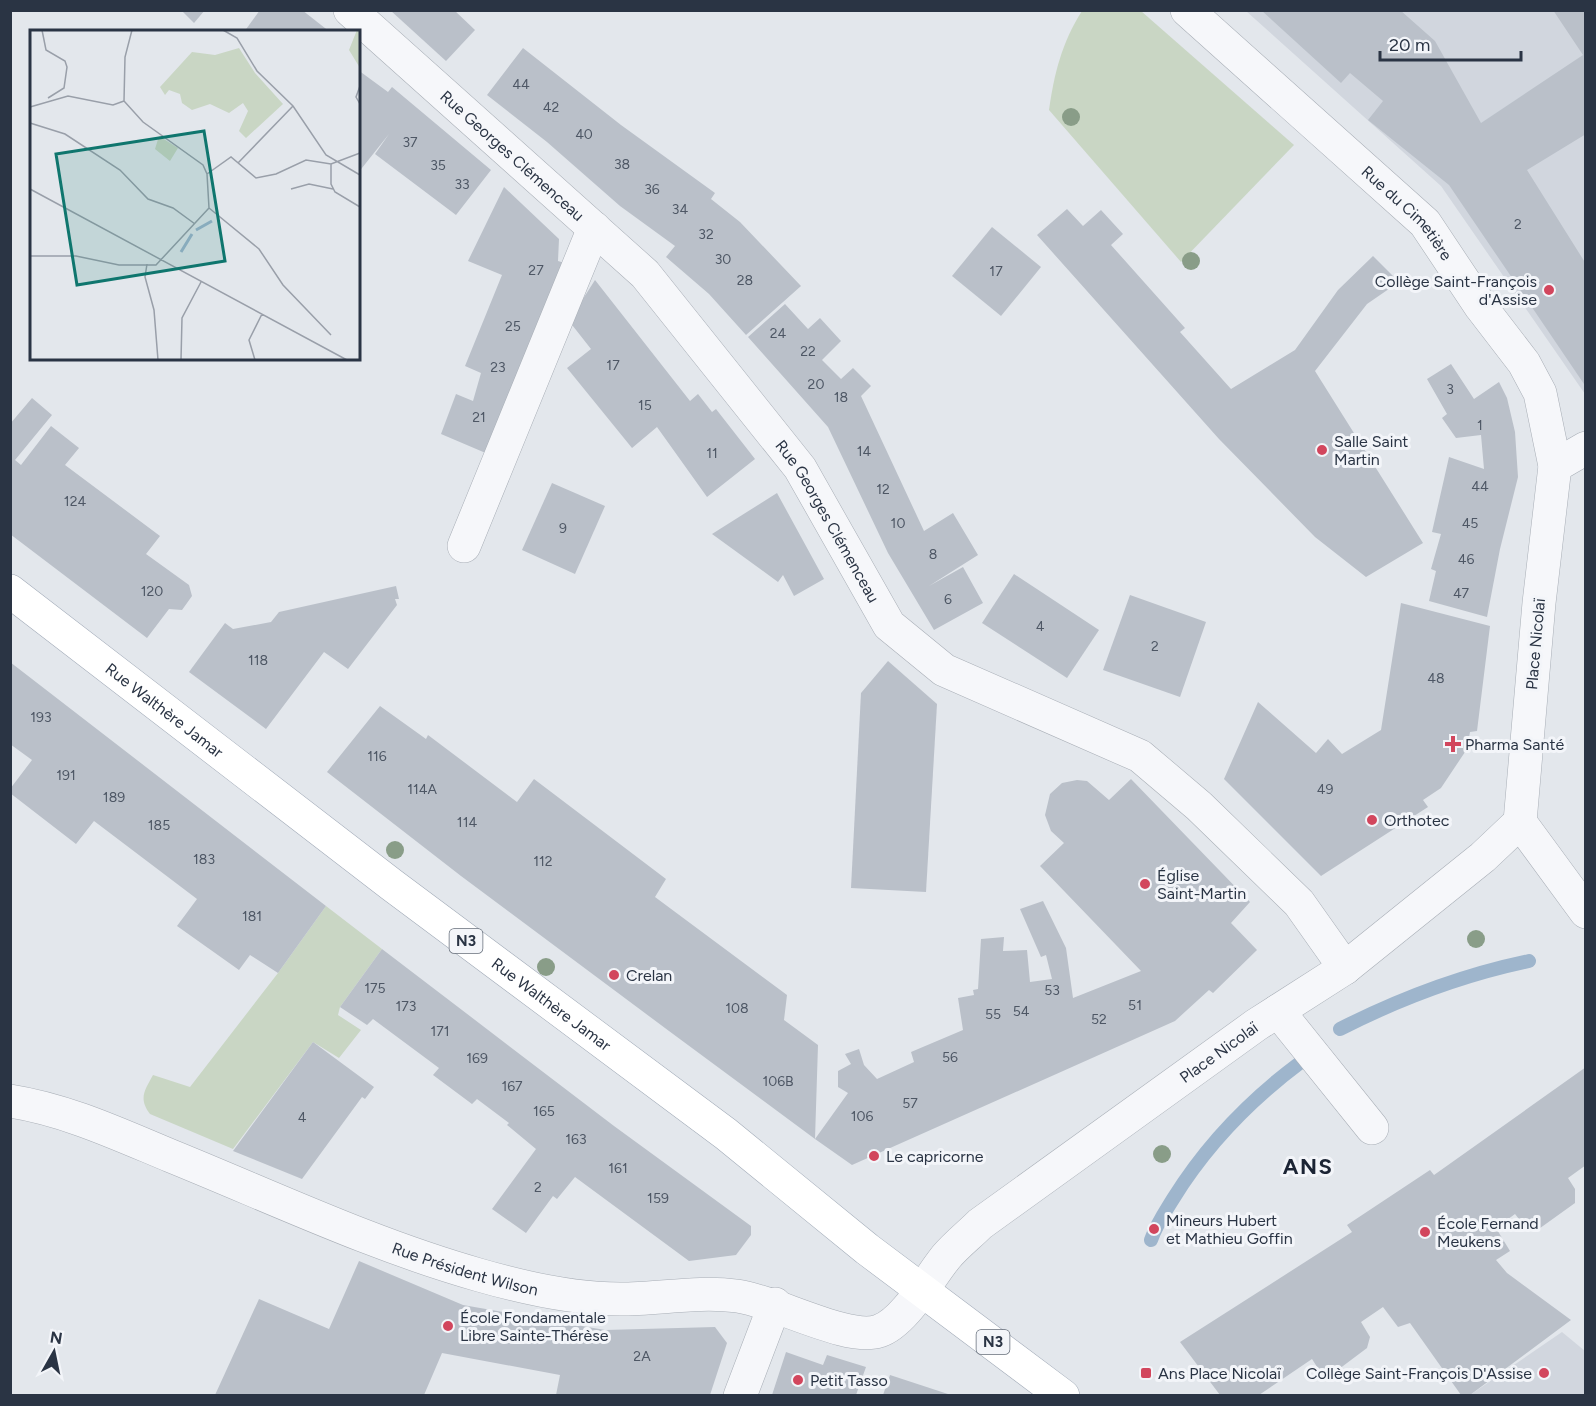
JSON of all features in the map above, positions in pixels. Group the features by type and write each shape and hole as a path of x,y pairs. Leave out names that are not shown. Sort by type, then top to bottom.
{"main road":[{"name":"Rue Walthère Jamar","path":"10,591 392,885 726,1134 867,1249 1064,1395"}],"street":[{"name":"Rue Georges Clémenceau","path":"350,10 645,274 800,468 889,625 944,670 1140,756 1199,806 1299,903 1345,968"},
{"name":"Rue du Cimetière","path":"1187,10 1425,224 1481,307 1524,363 1540,393 1555,466"},
{"path":"464,546 594,228"},
{"path":"1555,466 1586,448"},
{"name":"Place Nicolaï","path":"922,1289 948,1255 980,1224 1278,1011 1345,968 1483,857 1520,822 1539,603 1555,466"},
{"path":"1520,822 1586,912"},
{"path":"1278,1011 1372,1128"},
{"name":"Rue Président Wilson","path":"10,1101 73,1116 381,1241 478,1275 517,1285 586,1297 618,1299 707,1294 737,1296 775,1304 848,1332 867,1335 882,1331 897,1320 922,1289"},
{"path":"740,1395 775,1304"}],"shaded area":[{"name":"Collège Saint-François d'Assise","path":"1246,11 1585,11 1585,394 1441,186"},
{"name":"Collège Saint-François D'Assise","path":"1562,1332 1585,1351 1585,1395 1470,1395"}],"green space":[{"path":"1082,11 1141,11 1294,145 1181,262 1049,110 1060,59 1069,34"},
{"path":"326,906 382,949 340,1007 338,1015 361,1030 339,1058 313,1042 233,1149 150,1114 144,1103 144,1094 153,1075 190,1087 278,973"}],"building":[{"path":"181,10 205,10 194,23"},
{"path":"260,10 302,10 327,30 245,30"},
{"path":"390,10 454,10 475,30 446,61"},
{"name":"Collège Saint-François d'Assise","path":"1261,10 1400,10 1435,41 1481,123 1583,55 1553,10 1586,10 1586,134 1527,170 1586,264 1586,387 1449,185 1368,120 1383,101 1350,73 1341,83"},
{"path":"523,48 621,125 715,193 711,199 740,222 801,286 746,335 709,294 666,257 675,246 620,206 547,142 487,95"},
{"path":"360,71 388,92 392,87 491,170 456,215 375,154 389,134 360,170"},
{"path":"504,187 559,239 558,261 571,265 495,457 441,434 456,394 473,401 481,373 465,366 502,275 468,261"},
{"path":"1067,209 1083,226 1101,210 1123,234 1111,245 1185,328 1180,332 1231,389 1295,350 1338,290 1373,256 1399,282 1367,304 1315,371 1423,543 1366,577 1315,537 1219,439 1037,235"},
{"path":"992,227 1041,267 1001,316 952,276"},
{"path":"595,280 690,401 698,394 712,412 716,409 755,459 707,497 657,427 632,448 567,368 591,349 569,321"},
{"path":"785,304 808,329 820,318 841,341 822,360 841,379 853,368 871,386 861,396 924,531 953,513 978,555 929,586 963,567 983,603 934,630 888,553 828,427 748,337"},
{"path":"1451,364 1474,399 1499,382 1507,398 1515,432 1518,477 1500,549 1487,617 1429,601 1436,571 1431,569 1441,534 1432,532 1449,457 1484,469 1481,435 1456,438 1442,418 1447,414 1427,379"},
{"path":"32,398 52,415 15,460 21,465 51,426 79,448 65,465 160,536 146,554 189,585 192,596 182,610 169,609 147,638 10,534 10,424"},
{"path":"552,483 605,506 575,574 522,550"},
{"path":"777,493 824,579 794,596 783,575 778,582 712,534"},
{"path":"1014,574 1099,630 1067,678 982,623"},
{"path":"396,586 399,599 395,599 397,605 348,669 324,652 266,729 189,672 225,623 233,629 271,622 279,612"},
{"path":"1130,595 1206,622 1180,697 1103,670"},
{"path":"1401,603 1490,626 1477,731 1470,732 1467,749 1441,788 1423,800 1428,807 1321,876 1224,779 1258,702 1316,753 1328,739 1342,754 1381,730"},
{"path":"888,661 937,704 926,892 851,888 861,693"},
{"path":"10,662 326,906 278,973 250,955 239,970 177,926 197,899 94,821 76,844 10,793 10,789 32,760 10,744"},
{"path":"380,706 426,739 428,735 517,802 534,779 666,879 655,897 787,995 784,1020 818,1045 815,1139 461,876 327,772"},
{"path":"1131,779 1250,902 1231,923 1257,950 1213,993 1209,990 1175,1021 852,1165 815,1139 848,1093 838,1087 838,1071 851,1064 845,1054 859,1049 864,1065 877,1079 914,1062 911,1052 963,1030 958,998 974,995 973,990 978,989 981,939 1004,937 1003,951 1027,950 1030,982 1052,979 1046,955 1041,957 1020,909 1043,901 1066,948 1073,998 1141,971 1040,866 1064,843 1051,831 1045,815 1050,794 1062,783 1087,781 1109,800"},
{"path":"382,949 614,1126 751,1226 751,1235 736,1255 689,1261 575,1177 557,1199 553,1196 526,1233 492,1209 536,1149 507,1125 509,1123 477,1099 472,1104 433,1075 439,1068 373,1019 367,1025 340,1007"},
{"path":"313,1042 374,1087 365,1099 362,1097 302,1179 233,1151"},
{"name":"École Fernand Meukens","path":"1586,1067 1586,1165 1568,1178 1575,1189 1575,1203 1536,1231 1526,1228 1515,1214 1496,1228 1510,1251 1496,1260 1507,1273 1571,1320 1470,1395 1461,1395 1410,1323 1398,1327 1383,1307 1361,1322 1370,1337 1367,1348 1335,1372 1321,1373 1312,1359 1259,1395 1220,1395 1180,1342 1352,1232 1347,1225 1430,1170 1434,1175"},
{"name":"École Fondamentale Libre Sainte-Thérèse","path":"359,1261 463,1305 605,1330 715,1327 727,1343 710,1395 556,1395 560,1375 442,1353 424,1395 215,1395 259,1299 329,1329"},
{"path":"786,1352 823,1365 827,1355 866,1367 856,1395 772,1395"},
{"path":"890,1375 951,1395 883,1395"}],"waterway":[{"path":"1340,1029 1386,1007 1432,989 1480,973 1529,961"},
{"path":"1151,1240 1158,1224 1186,1179 1215,1142 1264,1092 1301,1062"}],"place":[{"name":"Collège Saint-François d'Assise","path":"1549,290"},
{"name":"Salle Saint Martin","path":"1322,450"},
{"name":"Pharma Santé","path":"1453,744"},
{"name":"Orthotec","path":"1372,820"},
{"name":"Église Saint-Martin","path":"1145,884"},
{"name":"Crelan","path":"614,975"},
{"name":"Le capricorne","path":"874,1156"},
{"name":"Mineurs Hubert et Mathieu Goffin","path":"1154,1229"},
{"name":"École Fernand Meukens","path":"1425,1232"},
{"name":"École Fondamentale Libre Sainte-Thérèse","path":"448,1326"},
{"name":"Ans Place Nicolaï","path":"1146,1373"},
{"name":"Collège Saint-François D'Assise","path":"1544,1373"},
{"name":"Petit Tasso","path":"798,1380"}],"district":[{"name":"ANS","path":"1308,1166"}]}
